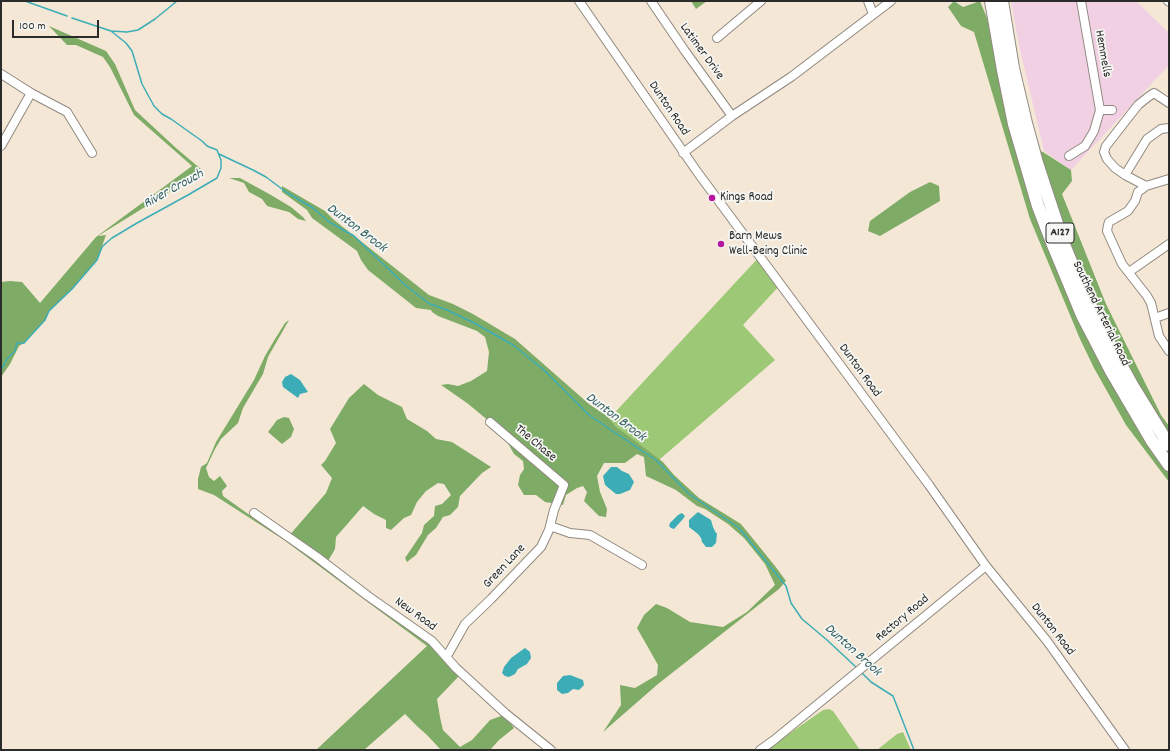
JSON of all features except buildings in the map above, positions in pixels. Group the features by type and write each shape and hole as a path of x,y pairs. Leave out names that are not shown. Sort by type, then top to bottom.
{"highway":[{"name":"Southend Arterial Road","path":"991,1 1002,70 1014,124 1038,206 1079,309 1111,371 1152,441 1169,465"},
{"name":"Southend Arterial Road","path":"1002,1 1026,123 1041,176 1063,242 1079,281 1104,334 1132,385 1169,445"}],"street":[{"name":"Dunton Road","path":"579,1 683,153 926,482 986,566 1047,641 1125,750"},
{"name":"Latimer Drive","path":"651,1 732,116"},
{"path":"717,38 761,1"},
{"path":"868,1 873,14"},
{"path":"683,153 732,116 791,77 890,1"},
{"name":"Hemmells","path":"1068,156 1085,146 1094,131 1100,110 1081,1"},
{"path":"1,74 31,93 67,112 92,153"},
{"path":"1,146 31,93"},
{"path":"1146,186 1125,175 1107,160 1104,152 1106,146 1138,104 1154,93 1169,103"},
{"path":"1100,110 1112,110"},
{"path":"1125,175 1147,140 1161,129 1169,128"},
{"path":"1169,179 1146,186 1138,192 1135,201 1128,211 1109,222 1107,230 1122,264 1151,303 1159,336 1169,351"},
{"path":"1129,272 1169,244"},
{"path":"1155,318 1169,312"},
{"name":"The Chase","path":"490,422 564,485"},
{"name":"Green Lane","path":"447,656 465,624 491,600 541,547 564,485"},
{"name":"New Road","path":"254,513 432,641 447,656 456,668 505,713 551,750"},
{"path":"550,526 570,533 590,536 642,565"},
{"name":"Rectory Road","path":"760,750 986,566"}],"shaded area":[{"path":"1011,1 1136,1 1169,33 1169,65 1071,170 1044,151 1019,45"}],"green space":[{"path":"691,1 707,1 696,9"},
{"path":"954,1 963,7 980,1 987,18 1016,143 1043,152 1071,170 1072,181 1062,194 1106,304 1161,415 1169,426 1169,482 1126,425 1094,368 1080,339 1030,219 974,32 961,26 948,7"},
{"path":"49,26 106,51 115,64 135,110 202,170 98,236 106,235 97,260 72,289 49,311 45,320 24,343 19,346 10,364 1,377 1,282 22,282 40,303 96,237 192,166 134,115 110,67 103,57 76,45 67,45"},
{"path":"229,178 240,178 271,195 291,207 306,221 298,219 289,212 267,206 262,199 249,192 244,183"},
{"path":"930,182 939,186 940,201 880,236 868,231 870,221 910,192"},
{"path":"282,186 325,211 334,220 429,295 453,304 473,314 515,339 589,404 607,416 615,426 663,462 674,475 699,498 741,524 786,581 779,589 658,684 603,732 621,705 620,685 635,688 657,675 658,665 637,628 644,615 656,604 667,608 690,622 723,627 747,612 775,585 765,564 744,538 728,524 705,509 697,506 676,490 646,476 644,457 637,454 625,463 604,463 597,476 600,492 607,509 606,517 599,516 584,501 587,492 583,486 566,495 563,505 545,502 536,495 524,495 518,485 520,475 524,469 523,461 514,454 501,431 467,403 441,385 448,384 458,386 471,381 487,371 489,352 485,337 477,331 438,316 431,310 416,308 368,270 357,251 312,218 307,210 282,192"},
{"path":"760,256 781,284 743,325 775,360 659,460 606,422"},
{"path":"289,320 268,357 263,374 243,408 238,423 221,439 215,449 206,468 209,477 214,481 220,476 227,486 222,491 223,496 265,526 288,537 326,493 332,478 321,465 336,443 330,429 349,398 364,384 378,395 402,407 407,419 427,431 436,439 452,442 491,467 482,473 460,496 458,507 450,515 443,517 436,528 428,535 416,555 407,562 405,558 422,533 424,525 434,516 435,506 442,504 451,495 444,484 438,483 426,491 417,502 411,515 404,518 391,530 386,528 386,520 363,506 336,537 335,549 328,561 432,641 459,676 437,699 443,730 460,747 472,740 490,720 504,715 514,728 499,740 490,750 441,750 405,714 364,750 316,750 427,646 284,540 214,495 198,489 198,479 201,467 207,463 216,442 254,380 265,356 285,323"},
{"path":"284,417 289,418 294,429 291,437 282,444 268,432 277,420"},
{"path":"829,709 833,711 860,750 766,750 823,710"},
{"path":"903,732 911,750 877,750 897,734"}],"water":[{"path":"291,374 300,380 308,392 300,394 298,398 283,387 282,382 285,377"},
{"path":"611,467 617,467 629,474 634,482 630,490 616,494 605,485 603,476"},
{"path":"698,512 711,520 717,533 716,543 712,547 706,547 698,534 689,527 689,520"},
{"path":"682,513 685,516 683,519 674,529 671,528 669,526 670,523"},
{"path":"525,648 530,652 531,658 527,664 518,669 515,674 509,677 505,676 502,673 504,667 511,658"},
{"path":"570,675 583,680 584,685 579,690 573,689 568,693 562,694 557,690 557,683 563,676"}],"waterway":[{"name":"River Crouch","path":"25,1 67,16"},
{"path":"111,31 127,32 138,30 155,19 177,1"},
{"name":"River Crouch","path":"1,370 7,359 15,351 17,343 24,343 45,320 49,311 72,289 97,260 102,247 105,244 137,223 217,178 221,168 221,160 217,150 207,146 162,114 154,106 142,84 132,51 126,43 111,31 72,18"},
{"name":"Dunton Brook","path":"219,154 266,177 286,192 313,208 329,222 354,236 405,285 430,304 447,310 476,324 513,345 544,370 589,415 657,461 689,494 739,528 786,586 791,603 802,619 857,668"},
{"name":"Dunton Brook","path":"861,672 871,682 893,696 914,750"}],"place":[{"name":"Kings Road","path":"712,198"},
{"name":"Barn Mews Well-Being Clinic","path":"721,244"}]}
